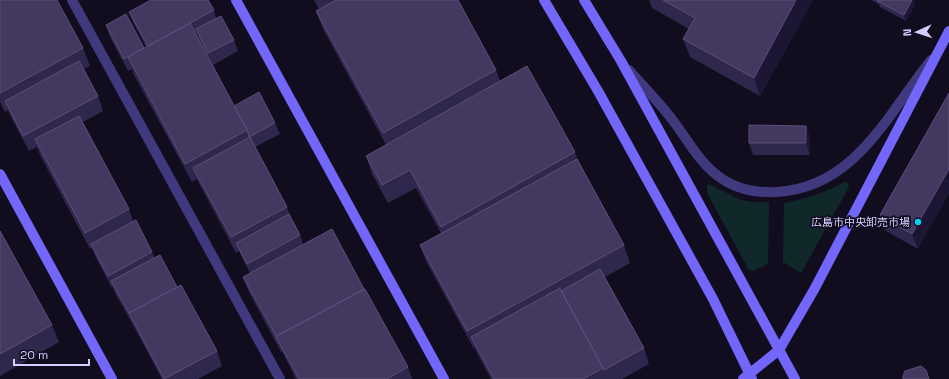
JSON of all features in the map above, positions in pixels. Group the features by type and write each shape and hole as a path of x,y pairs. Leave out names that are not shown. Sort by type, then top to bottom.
{"street":[{"path":"72,0 280,379"},
{"path":"236,0 444,379"},
{"path":"544,0 580,59 705,285 748,378 779,350 816,288 949,31"},
{"path":"584,0 621,61 795,379"},
{"path":"621,61 671,118 686,141 711,170 737,187 767,192 792,191 815,184 848,163 871,140 937,52"},
{"path":"0,174 112,379"}],"green space":[{"path":"844,182 848,183 849,187 801,273 783,262 784,203 815,195"},
{"path":"709,184 741,200 769,202 768,264 753,271 749,270 707,193 707,186"}],"building":[{"path":"0,0 57,0 83,48 0,93"},
{"path":"151,0 208,0 214,10 148,46 129,12"},
{"path":"336,0 458,0 496,70 383,133 316,11"},
{"path":"663,0 796,0 754,78 683,39 695,18"},
{"path":"912,0 904,15 877,1"},
{"path":"126,14 144,48 124,59 106,25"},
{"path":"221,16 234,40 208,53 196,29"},
{"path":"190,23 247,130 185,164 128,57"},
{"path":"79,61 98,96 23,136 5,101"},
{"path":"527,66 575,152 441,227 410,170 382,185 366,156"},
{"path":"259,92 275,123 249,137 247,130 234,106"},
{"path":"949,93 949,169 912,234 880,215"},
{"path":"79,116 129,209 85,233 35,139"},
{"path":"749,125 806,126 806,143 749,143"},
{"path":"250,137 287,207 231,237 193,168"},
{"path":"577,159 624,245 467,331 420,245"},
{"path":"289,214 300,235 247,264 236,243"},
{"path":"136,220 152,252 108,276 91,244"},
{"path":"332,229 364,289 276,336 243,277"},
{"path":"0,231 52,325 0,354"},
{"path":"160,255 177,287 129,313 111,281"},
{"path":"600,269 644,348 604,370 561,291"},
{"path":"181,285 217,351 164,379 129,313"},
{"path":"560,288 603,368 583,379 494,379 471,337"},
{"path":"365,289 408,367 387,379 299,379 276,337"},
{"path":"921,366 926,370 929,379 903,379 905,371"}],"place":[{"name":"広島市中央卸売市場","path":"918,222"}]}
